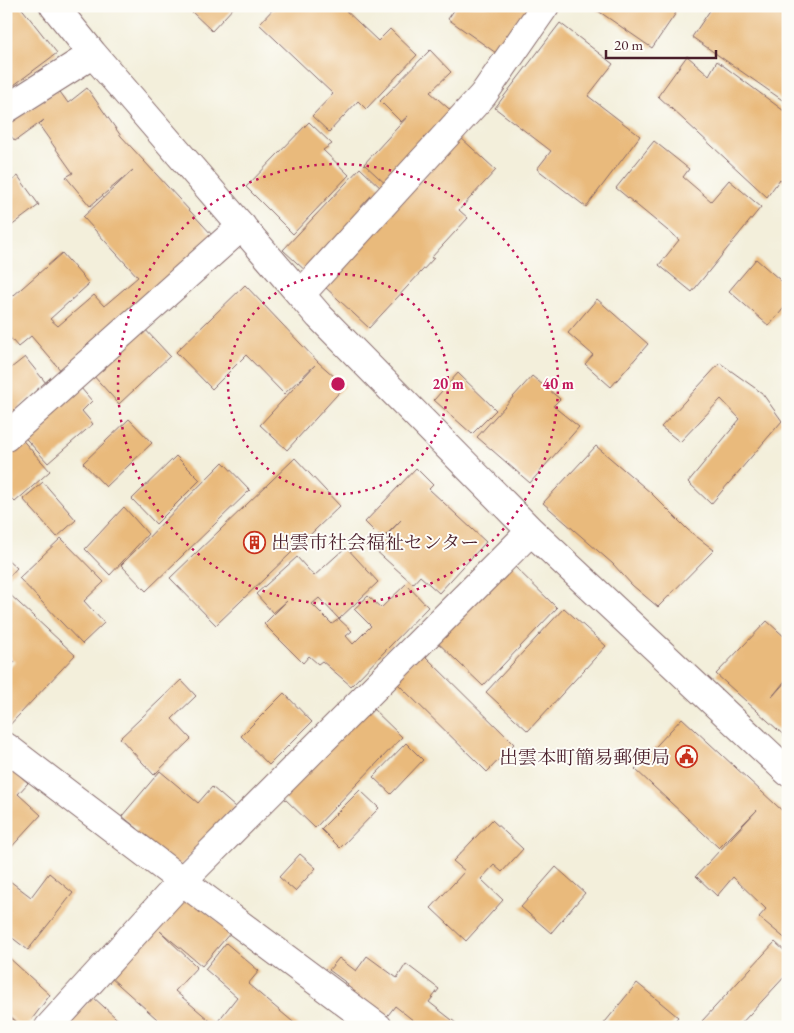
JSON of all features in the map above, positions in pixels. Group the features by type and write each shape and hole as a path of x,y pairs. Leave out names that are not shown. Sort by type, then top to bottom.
{"street":[{"path":"54,6 93,54 319,316 531,531 785,765"},
{"path":"301,294 484,96 545,6"},
{"path":"6,109 93,54"},
{"path":"6,437 242,226"},
{"path":"49,1027 182,881 531,531"},
{"path":"6,747 378,1027"}],"building":[{"path":"6,6 20,6 57,53 6,91"},
{"path":"195,6 235,6 212,31 191,11"},
{"path":"276,6 341,6 378,41 390,29 417,55 366,109 358,101 329,132 312,116 333,94 259,24"},
{"path":"457,6 538,6 496,53 448,19"},
{"path":"591,6 666,6 676,13 652,48"},
{"path":"713,6 774,6 778,9 779,6 788,6 788,104 692,37"},
{"path":"560,23 613,64 588,96 640,136 586,207 537,169 551,151 495,108"},
{"path":"430,50 451,72 430,92 456,115 390,188 364,164 408,116 401,122 380,101"},
{"path":"687,56 709,75 717,61 788,114 788,186 780,179 767,197 658,96"},
{"path":"87,88 121,136 213,236 63,373 31,336 18,347 6,333 6,302 62,253 89,284 50,319 58,326 94,295 104,306 138,277 83,217 133,170 90,206 66,177 73,173 39,125 44,120 15,141 6,130 6,126 58,89 68,103"},
{"path":"309,122 332,144 323,150 349,175 293,234 246,187"},
{"path":"460,137 496,170 459,210 468,218 369,328 324,286"},
{"path":"654,141 689,169 683,177 711,201 729,180 761,207 692,292 659,265 679,240 616,188"},
{"path":"360,168 386,193 309,274 283,250"},
{"path":"18,176 39,205 6,230 6,185"},
{"path":"756,259 788,287 788,303 769,326 729,291"},
{"path":"245,285 318,362 345,386 287,450 260,425 315,365 284,394 246,355 212,389 176,352"},
{"path":"597,299 648,344 611,387 585,364 593,355 568,333"},
{"path":"142,326 170,356 119,404 91,373"},
{"path":"25,357 46,383 6,419 6,372"},
{"path":"720,363 762,393 782,421 711,504 688,482 740,419 721,399 680,442 661,427"},
{"path":"458,373 496,410 472,434 434,400"},
{"path":"532,376 560,399 553,406 579,427 530,483 477,437"},
{"path":"75,381 92,401 82,411 93,424 48,463 18,430"},
{"path":"129,419 152,443 106,487 83,463"},
{"path":"17,434 50,471 15,502 6,493 6,444"},
{"path":"596,446 651,493 688,530 714,550 658,607 632,585 613,564 543,503"},
{"path":"176,456 200,480 156,524 132,499"},
{"name":"出雲市社会福祉センター","path":"295,458 340,506 216,625 170,578"},
{"path":"223,462 250,490 146,591 121,565"},
{"path":"416,468 433,485 429,489 486,542 439,593 420,576 413,584 374,549 401,520 382,539 365,522"},
{"path":"43,482 76,520 57,537 23,499"},
{"path":"124,507 148,534 110,575 85,549"},
{"path":"61,538 104,582 84,601 104,623 82,644 19,578"},
{"path":"346,547 378,582 339,619 352,631 346,636 353,644 371,626 354,609 368,596 381,608 406,584 428,607 351,686 322,661 318,664 309,656 303,663 264,624 287,601 273,613 256,594 297,557 314,576","holes":["319,598 339,619 332,624 312,604"]},
{"path":"6,558 17,568 6,580"},
{"path":"508,560 557,608 483,686 433,638"},
{"path":"6,591 75,655 6,729 6,671 15,662 6,654"},
{"path":"564,608 606,646 528,731 486,692"},
{"path":"767,621 788,640 788,677 771,698 788,679 788,739 716,674"},
{"path":"421,652 514,744 487,772 394,680"},
{"path":"181,680 196,696 172,719 191,739 154,775 120,738"},
{"path":"284,693 312,722 269,765 241,736"},
{"path":"369,705 402,737 315,828 282,796"},
{"path":"682,718 788,816 788,941 759,917 766,909 733,877 717,896 696,876 757,810 719,848 635,769"},
{"path":"406,743 423,760 391,794 373,777"},
{"path":"6,763 28,783 18,794 41,815 6,853"},
{"path":"160,771 198,803 212,787 235,807 177,869 134,834 138,829 122,816"},
{"path":"360,790 379,808 340,848 321,829"},
{"path":"492,820 523,849 502,872 494,865 481,879 503,900 466,941 431,908 465,871 453,861"},
{"path":"300,854 316,868 295,891 279,877"},
{"path":"556,867 585,893 551,933 521,907"},
{"path":"49,873 73,893 28,950 6,933 6,878 31,897"},
{"path":"184,893 231,932 202,966 160,931 197,967 175,991 215,1025 237,997 205,969 226,943 259,971 248,984 299,1027 166,1027 110,977"},
{"path":"775,942 788,954 788,973 738,1027 708,1027 702,1021"},
{"path":"6,955 50,995 26,1027 6,1027 6,1014 21,1026 6,1012"},
{"path":"367,956 397,978 406,964 439,989 429,1002 461,1027 410,1027 414,1021 395,1006 382,1023 342,992 348,984 329,970 339,958 356,971"},
{"path":"637,983 678,1017 670,1027 601,1027"},
{"path":"93,997 126,1027 65,1027"}],"place":[{"name":"出雲市社会福祉センター","path":"255,542"},
{"name":"出雲本町簡易郵便局","path":"686,757"}]}
